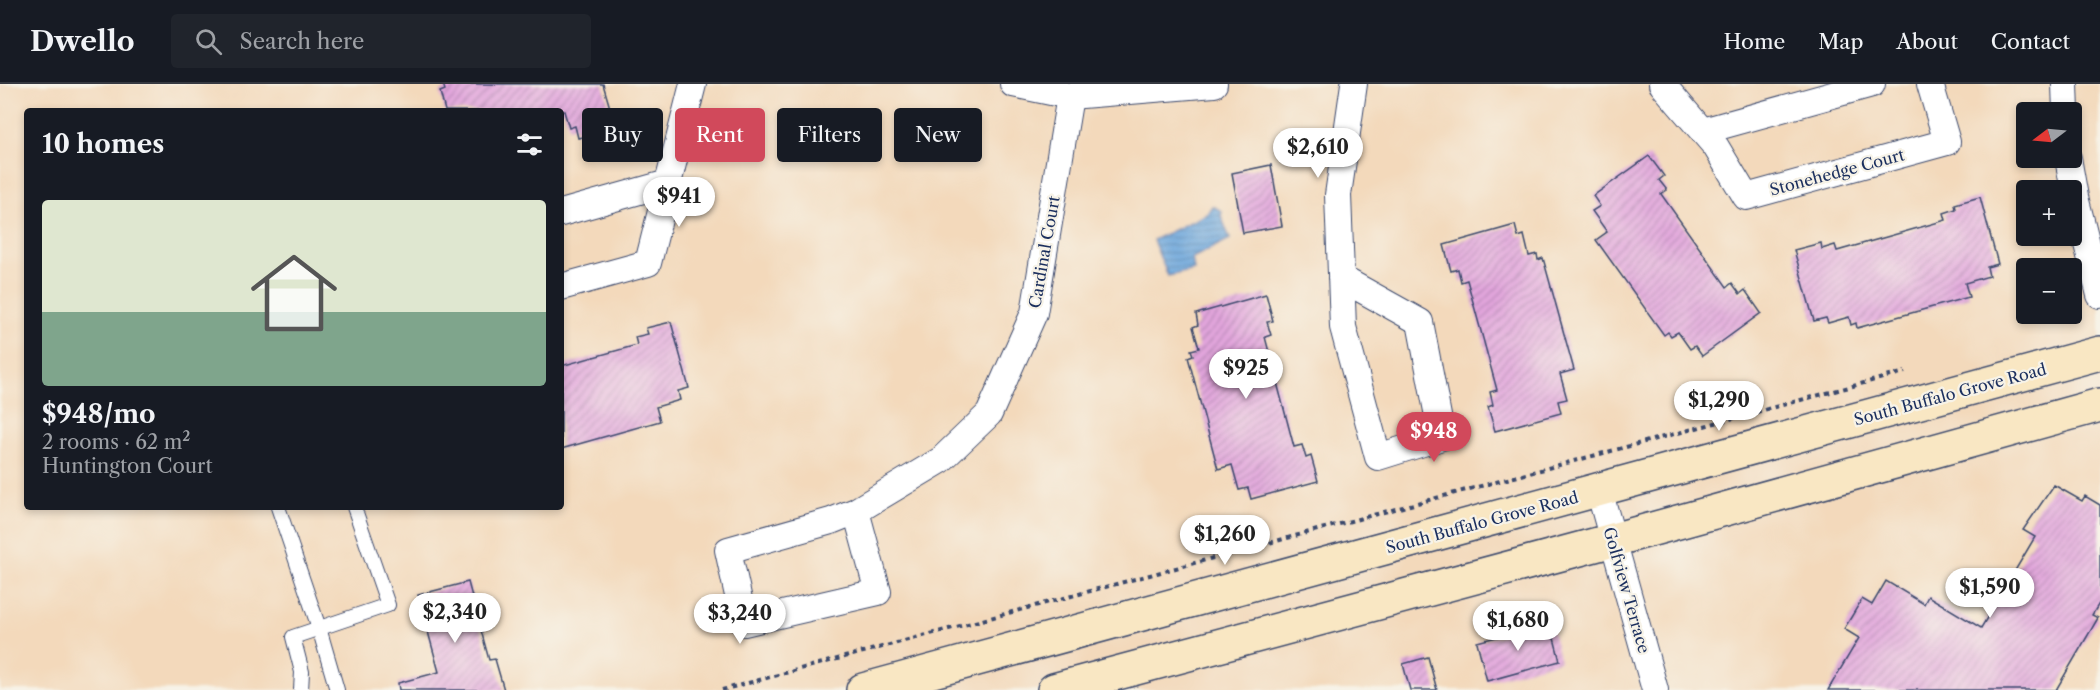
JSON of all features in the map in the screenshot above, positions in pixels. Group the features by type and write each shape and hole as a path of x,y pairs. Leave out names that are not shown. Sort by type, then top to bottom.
{"main road":[{"name":"South Buffalo Grove Road","path":"863,690 2100,353"},
{"path":"1054,690 1613,540 2100,405"}],"street":[{"path":"564,287 648,263 693,84"},
{"path":"1014,84 1070,96 1214,84"},
{"path":"1341,278 1420,322 1442,437 1378,457 1343,327 1341,278 1338,195 1354,84"},
{"name":"Stonehedge Court","path":"1662,84 1716,147 1746,197 1947,142 1930,84"},
{"path":"1703,131 1872,84"},
{"path":"2065,84 2066,102"},
{"name":"Cardinal Court","path":"856,511 878,592 744,623 728,549 831,521 856,511 941,460 989,414 1034,313 1070,96"},
{"path":"2070,168 2100,295"},
{"path":"564,212 668,183"},
{"name":"Golfview Terrace","path":"1599,490 1655,690"}],"lane":[{"path":"279,510 319,628 337,690"},
{"path":"301,690 302,672 293,637 387,605 355,510"}],"path":[{"path":"722,690 1909,371"}],"water":[{"path":"1212,206 1222,211 1221,216 1230,239 1192,258 1194,270 1168,276 1153,240 1207,214"}],"building":[{"path":"443,84 603,84 610,108 582,108 582,137 578,138 575,126 569,128 564,108 444,108 440,92 445,90"},
{"path":"1649,156 1664,176 1659,180 1667,190 1661,194 1727,287 1732,283 1740,294 1745,290 1761,313 1702,356 1695,346 1690,349 1678,332 1671,336 1668,332 1664,335 1596,240 1607,232 1592,211 1600,206 1593,196"},
{"path":"1271,165 1282,226 1243,233 1232,173"},
{"path":"1980,197 1998,264 1987,267 1989,276 1965,283 1969,297 1857,328 1856,323 1851,325 1849,317 1828,323 1826,318 1814,321 1794,250 1821,243 1822,249 1835,245 1837,251 1946,220 1944,213 1956,209 1955,204"},
{"path":"1515,225 1518,237 1524,235 1529,256 1537,254 1538,260 1543,258 1574,370 1560,374 1567,399 1558,401 1561,413 1495,431 1488,407 1493,405 1490,392 1497,390 1467,280 1461,282 1458,269 1451,271 1444,245"},
{"path":"1266,294 1273,321 1267,322 1271,335 1265,337 1294,447 1302,445 1306,458 1311,456 1318,481 1251,499 1248,488 1239,490 1232,465 1218,469 1188,357 1193,355 1191,350 1199,348 1193,327 1198,325 1196,314"},
{"path":"671,322 689,388 678,391 680,400 656,407 660,421 564,448 564,365 637,345 635,337 648,334 646,328"},
{"path":"2054,485 2082,501 2085,496 2100,505 2100,602 2092,615 2098,618 2056,690 1828,690 1859,638 1844,629 1862,599 1872,605 1886,581 1924,604 1928,596 1981,628 2035,537 2023,530"},
{"path":"468,582 489,660 495,659 504,690 399,690 398,683 439,672 418,595"},
{"path":"1550,623 1560,661 1487,681 1477,642"},
{"path":"1428,657 1437,690 1410,690 1403,664"}]}
